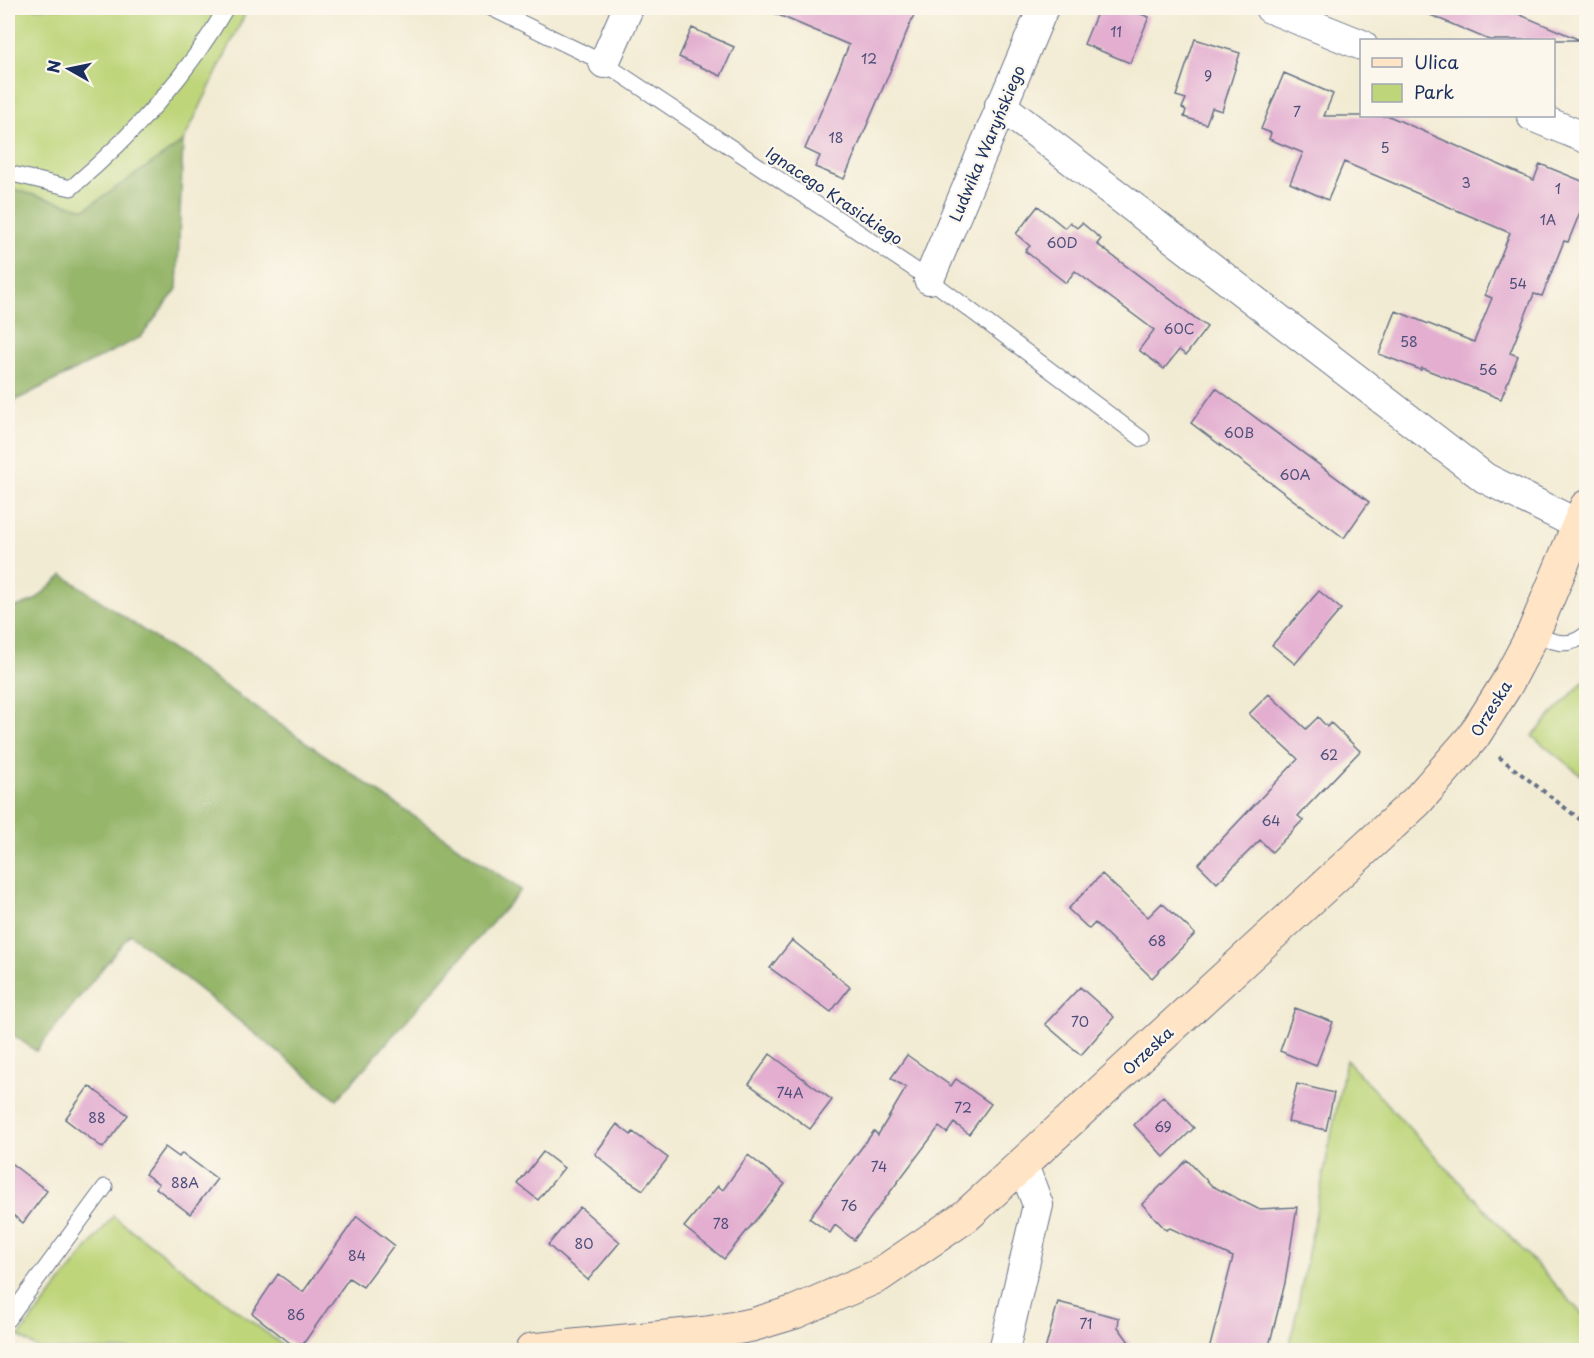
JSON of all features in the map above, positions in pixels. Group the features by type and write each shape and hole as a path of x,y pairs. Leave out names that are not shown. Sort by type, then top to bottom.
{"street":[{"path":"604,63 628,8"},
{"name":"Ludwika Waryńskiego","path":"929,279 1000,105 1043,8"},
{"path":"1270,8 1360,44"},
{"path":"1000,105 1485,478 1583,516"},
{"path":"1534,117 1587,138"},
{"name":"Orzeska","path":"532,1350 708,1333 795,1312 878,1276 921,1249 966,1216 1417,801 1473,737 1533,634 1583,516"},
{"path":"1004,1350 1038,1205 1023,1165"}],"lane":[{"path":"8,173 71,188 113,152 203,47 226,8"},
{"name":"Ignacego Krasickiego","path":"491,8 604,63 929,279 1142,439"},
{"path":"1533,634 1554,642 1570,644 1586,636"},
{"path":"8,1319 105,1187"}],"path":[{"path":"1473,737 1587,824"}],"green space":[{"path":"8,8 248,8 183,142 85,209 8,188"},
{"path":"183,142 177,289 141,337 8,404 8,188 85,209"},
{"path":"63,575 521,890 337,1099 130,934 36,1051 8,1031 8,610 35,600"},
{"path":"1586,679 1586,779 1532,736"},
{"path":"1346,1060 1586,1318 1586,1350 1289,1350"},
{"path":"113,1216 289,1350 40,1350 19,1336"}],"building":[{"path":"762,8 917,8 844,179 815,167 820,156 805,149 849,45"},
{"path":"1099,8 1124,8 1149,17 1130,63 1084,44"},
{"path":"1414,8 1504,8 1580,40 1555,39 1487,39"},
{"path":"692,28 734,47 721,76 679,57"},
{"path":"1195,39 1240,53 1222,111 1212,108 1206,124 1184,117 1186,110 1182,108 1186,99 1176,96"},
{"path":"1284,73 1333,94 1324,116 1391,117 1534,180 1540,164 1587,183 1587,195 1568,242 1564,241 1542,296 1534,294 1510,353 1518,356 1501,399 1379,354 1396,311 1474,342 1492,298 1485,295 1510,233 1344,162 1328,200 1290,183 1303,153 1269,139 1271,133 1261,129"},
{"path":"1038,206 1065,228 1070,222 1077,228 1082,223 1101,239 1097,244 1207,327 1186,355 1179,350 1164,369 1139,350 1154,330 1075,271 1066,283 1025,251 1030,246 1016,234"},
{"path":"1216,388 1369,502 1344,538 1191,423"},
{"path":"1319,591 1341,609 1295,664 1272,645"},
{"path":"1269,694 1306,729 1318,717 1327,727 1331,723 1360,751 1298,816 1303,820 1272,852 1260,840 1217,883 1198,864 1298,759 1249,714"},
{"path":"1102,874 1148,917 1162,903 1195,934 1152,978 1095,923 1089,929 1068,909"},
{"path":"792,940 850,987 831,1012 770,968"},
{"path":"1080,987 1114,1017 1081,1055 1045,1024"},
{"path":"1295,1008 1333,1022 1316,1066 1280,1051"},
{"path":"770,1054 832,1100 810,1129 749,1084"},
{"path":"907,1055 951,1086 956,1079 991,1104 969,1134 954,1123 947,1133 939,1127 854,1240 835,1225 830,1233 809,1218 874,1131 878,1135 906,1088 891,1078"},
{"path":"1297,1084 1334,1093 1326,1130 1288,1122"},
{"path":"89,1086 128,1115 103,1148 65,1119"},
{"path":"1163,1096 1194,1128 1164,1157 1134,1125"},
{"path":"617,1124 631,1135 633,1132 668,1158 643,1190 621,1176 595,1154"},
{"path":"165,1147 179,1157 182,1153 217,1179 190,1214 156,1188 159,1184 145,1174"},
{"path":"543,1152 564,1168 538,1200 518,1184"},
{"path":"748,1155 785,1184 724,1259 684,1227 718,1186 723,1190"},
{"path":"1187,1160 1212,1186 1258,1209 1297,1207 1285,1283 1268,1350 1209,1350 1233,1257 1170,1228 1166,1230 1142,1204"},
{"path":"8,1161 47,1191 23,1223 8,1211"},
{"path":"580,1207 620,1242 588,1280 548,1245"},
{"path":"357,1216 394,1245 363,1287 349,1278 299,1350 252,1313 278,1274 303,1292"},
{"path":"1058,1302 1119,1318 1118,1327 1135,1350 1045,1350"}]}
